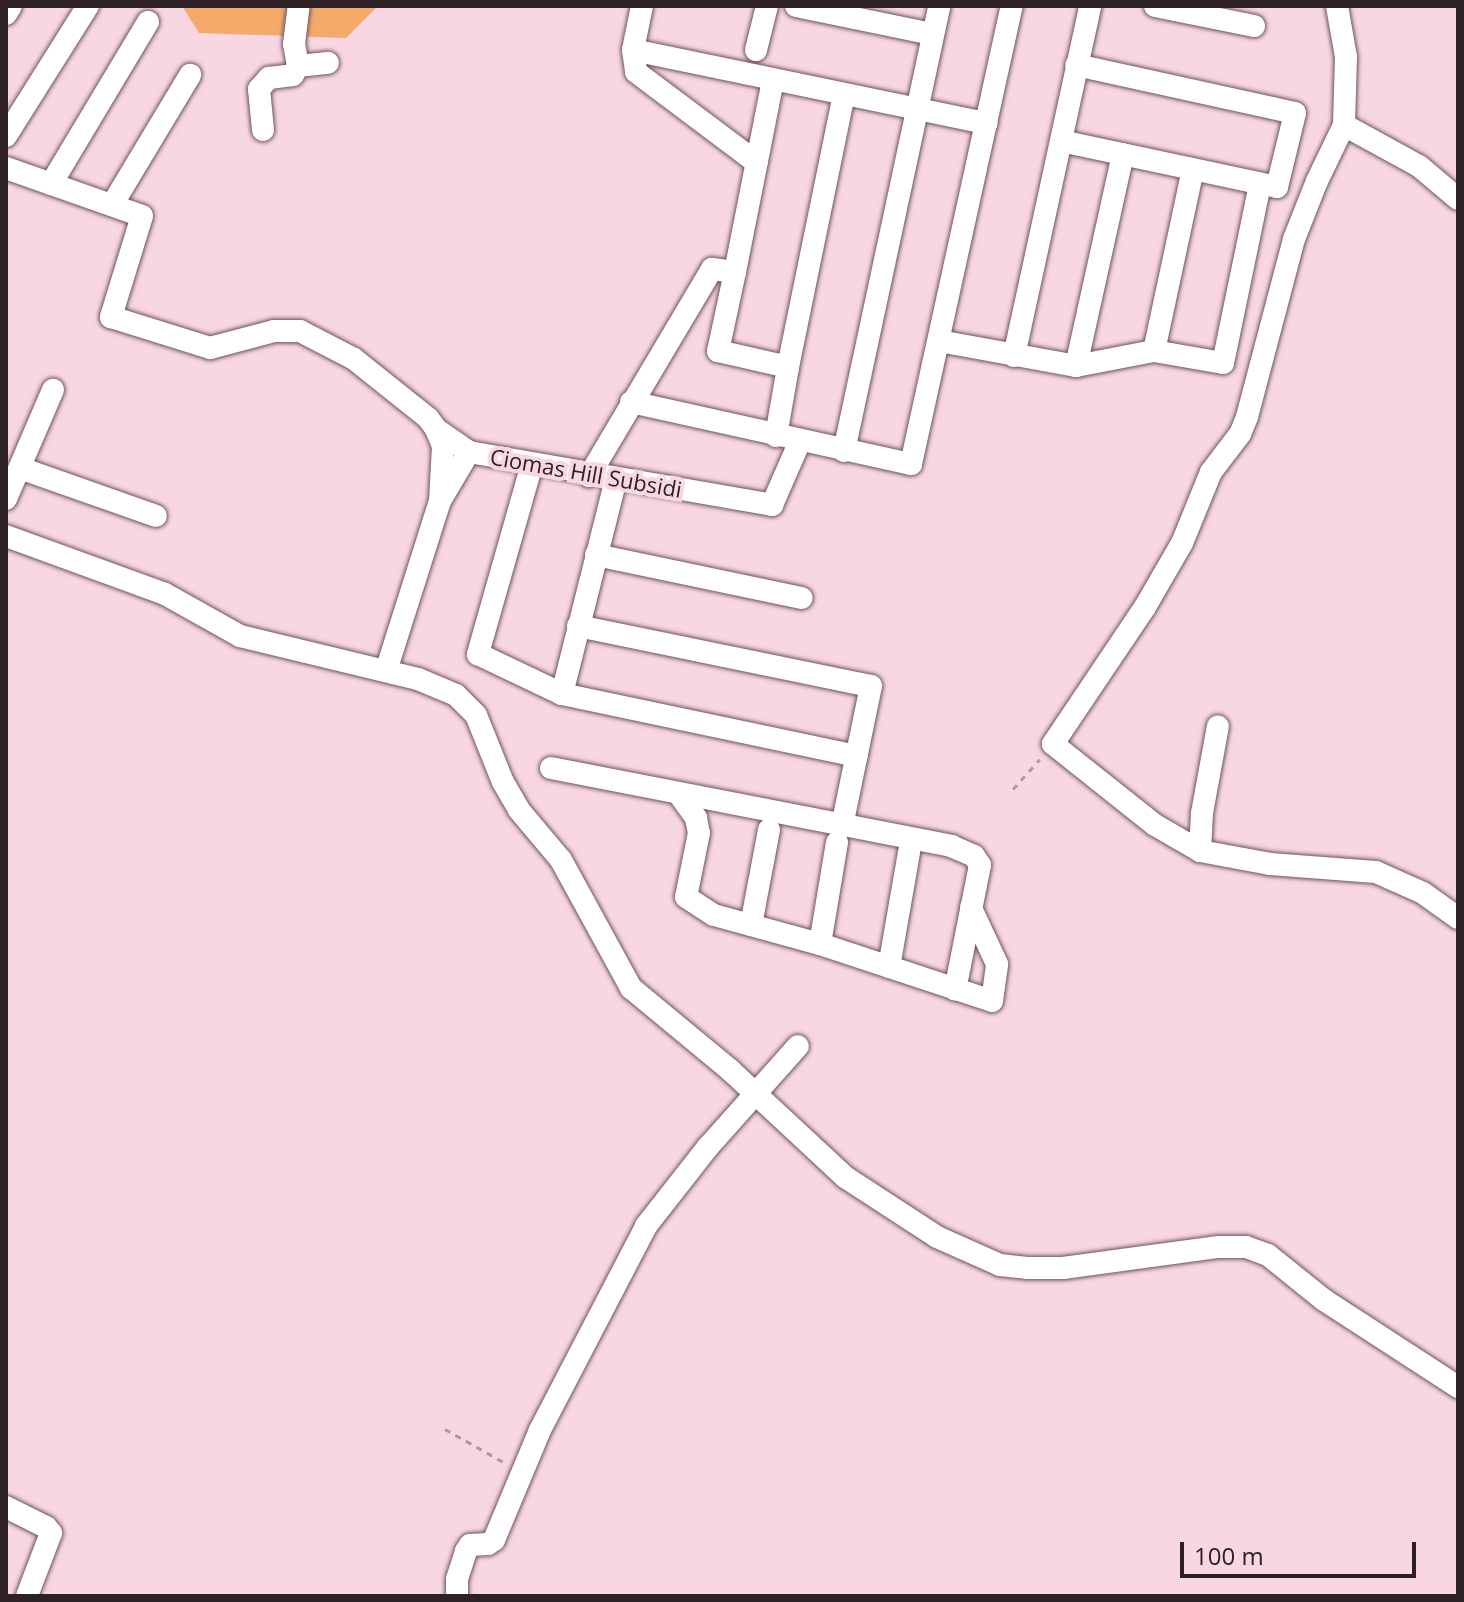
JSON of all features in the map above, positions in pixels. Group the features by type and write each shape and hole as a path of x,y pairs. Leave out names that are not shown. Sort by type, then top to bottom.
{"street":[{"path":"6,14 11,6"},
{"path":"6,136 88,6"},
{"path":"263,130 259,89 269,78 293,75 298,66 294,44 299,6"},
{"path":"642,6 633,50 636,72 757,163"},
{"path":"756,50 767,6"},
{"path":"796,6 933,34"},
{"path":"844,451 939,6"},
{"path":"631,402 911,464 1012,6"},
{"path":"1014,356 1090,6"},
{"path":"1155,6 1254,26"},
{"path":"1337,6 1346,57 1344,125 1298,229 1240,434 1211,472 1182,543 1131,631 1053,744 1155,825 1200,851 1270,864 1376,872 1423,893 1458,918"},
{"path":"51,184 148,22"},
{"path":"633,50 987,123"},
{"path":"298,66 328,63"},
{"path":"1061,141 1277,187 1295,113 1076,65"},
{"path":"112,205 190,75"},
{"path":"773,80 718,351 788,367"},
{"path":"776,436 844,95"},
{"path":"1344,125 1419,166 1458,199"},
{"path":"1076,366 1123,154"},
{"path":"6,168 142,216 111,317 210,348 274,331 300,331 354,359 428,418 436,429 443,446 440,501"},
{"path":"1154,351 1193,169"},
{"path":"939,341 1076,366 1154,351 1223,363 1260,184"},
{"path":"589,476 712,269 735,272"},
{"path":"6,499 53,390"},
{"path":"436,429 469,452"},
{"name":"Ciomas Hill Subsidi","path":"386,671 440,501 469,452 589,476 772,505 800,441"},
{"path":"532,464 478,654 562,694 857,756"},
{"path":"20,468 156,516"},
{"path":"562,694 616,479"},
{"path":"6,536 165,594 240,636 445,688 476,715 503,782 519,810 561,860 631,988 756,1095 845,1177 937,1237 1000,1265 1063,1268 1219,1247 1246,1247 1268,1255 1358,1323 1458,1387"},
{"path":"596,555 802,598"},
{"path":"578,626 871,686 820,944"},
{"path":"1200,851 1202,813 1218,726"},
{"path":"551,768 678,793 840,834 951,846 974,856 980,865 955,990"},
{"path":"678,793 696,818 699,833 686,897 714,915 820,944 992,1001 997,964 971,908"},
{"path":"751,925 769,830"},
{"path":"889,967 909,852"},
{"path":"457,1596 457,1579 466,1551 470,1545 494,1540 520,1473 646,1226 798,1046"},
{"path":"6,1507 46,1527 51,1533 27,1596"}],"path":[{"path":"1013,789 1053,744"},
{"path":"445,1429 520,1473"}],"shaded area":[{"path":"182,6 377,7 346,38 199,33"}]}
